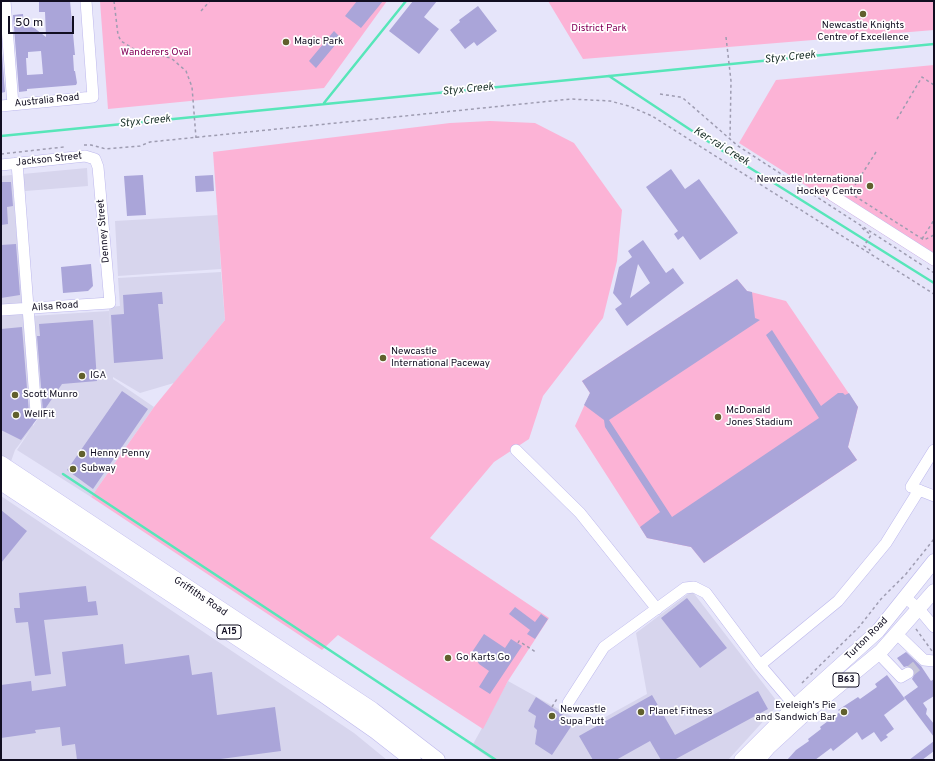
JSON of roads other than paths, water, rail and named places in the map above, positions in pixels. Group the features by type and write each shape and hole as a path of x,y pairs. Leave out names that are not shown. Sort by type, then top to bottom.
{"highway":[{"name":"Griffiths Road","path":"1,464 296,669 413,760"},
{"name":"Griffiths Road","path":"1,482 296,669 372,710 437,760"}],"main road":[{"name":"Turton Road","path":"741,760 791,702 878,631 906,598 934,561"},
{"name":"Turton Road","path":"758,760 769,747 807,712 878,653 897,634 934,590"}],"street":[{"path":"5,1 13,105"},
{"name":"Australia Road","path":"1,106 93,97 86,1"},
{"name":"Jackson Street","path":"1,165 85,156 90,156 95,159"},
{"name":"Denney Street","path":"95,159 98,167 110,303"},
{"path":"17,163 36,412"},
{"path":"832,195 934,260"},
{"name":"Ailsa Road","path":"1,310 110,303"},
{"path":"516,450 580,513 657,609"},
{"path":"934,450 911,487 934,496"},
{"path":"760,665 842,597 886,543 919,490"},
{"path":"568,703 604,647 685,588 694,588 706,593 760,665 791,702"},
{"path":"906,598 919,609 934,627"},
{"path":"897,634 926,662"},
{"path":"878,653 901,677 908,673"}],"waterway":[{"path":"324,103 406,1"},
{"name":"Styx Creek","path":"1,136 934,44"},
{"name":"Ker-rai Creek","path":"609,76 718,148 934,283"},
{"path":"63,474 496,760"}],"tunnel":[{"path":"908,673 919,664"}],"place":[{"name":"Newcastle Knights Centre of Excellence","path":"863,14"},
{"name":"Magic Park","path":"286,42"},
{"name":"Newcastle International Hockey Centre","path":"870,186"},
{"name":"Newcastle International Paceway","path":"383,358"},
{"name":"IGA","path":"82,376"},
{"name":"Scott Munro","path":"15,395"},
{"name":"WellFit","path":"16,415"},
{"name":"McDonald Jones Stadium","path":"718,417"},
{"name":"Henny Penny","path":"82,454"},
{"name":"Subway","path":"73,469"},
{"name":"Go Karts Go","path":"448,658"},
{"name":"Planet Fitness","path":"641,712"},
{"name":"Eveleigh's Pie and Sandwich Bar","path":"844,712"},
{"name":"Newcastle Supa Putt","path":"552,716"}],"park label":[{"name":"District Park","path":"599,29"},
{"name":"Wanderers Oval","path":"156,53"}]}
